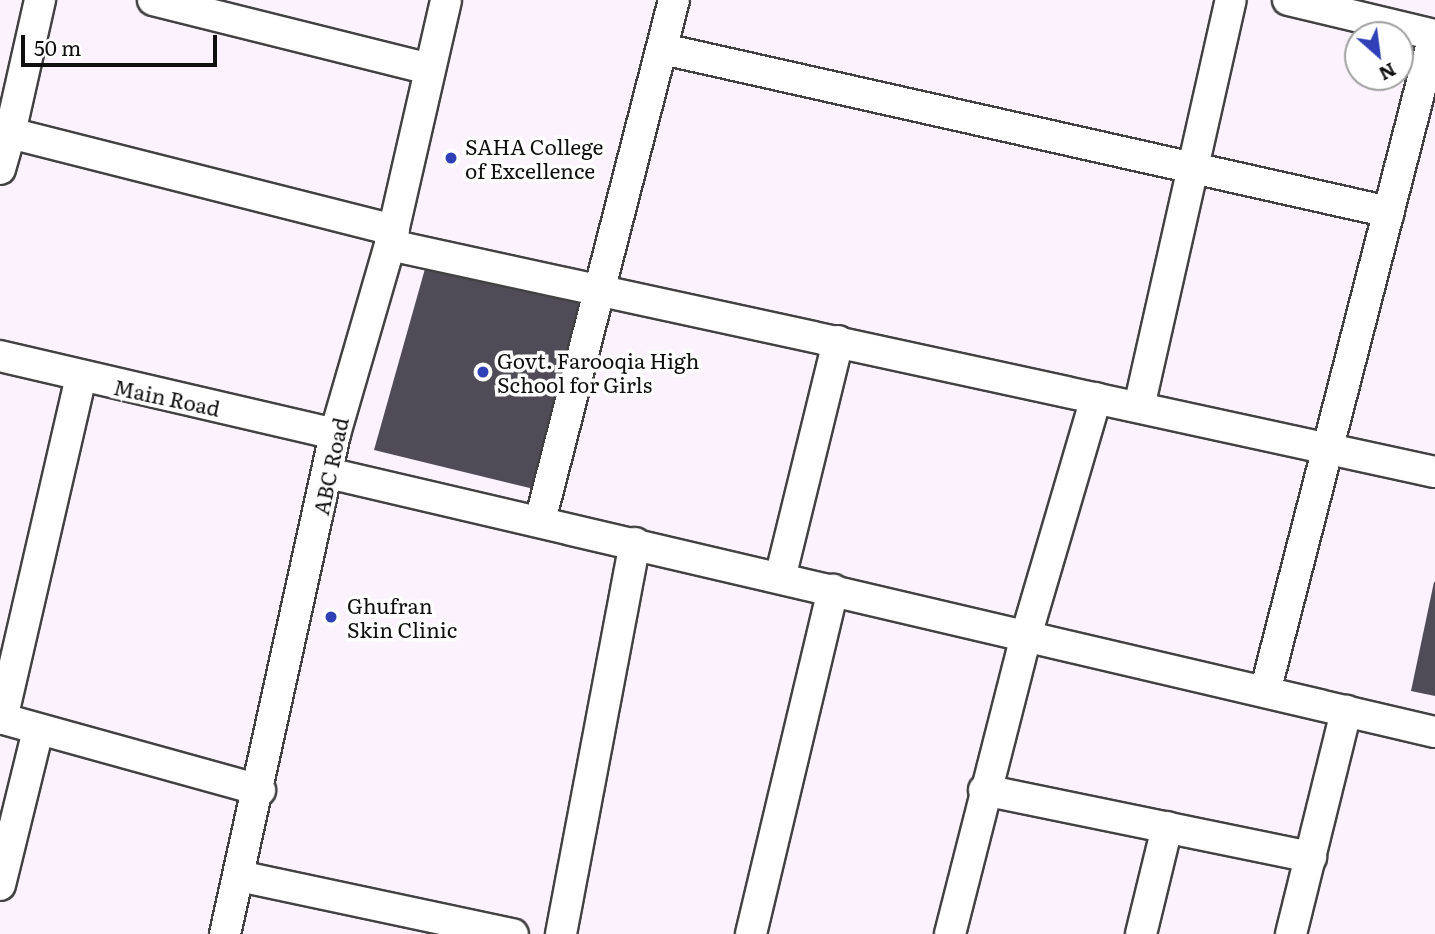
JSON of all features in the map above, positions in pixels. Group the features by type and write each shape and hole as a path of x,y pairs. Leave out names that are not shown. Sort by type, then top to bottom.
{"street":[{"path":"0,169 40,0"},
{"path":"153,0 429,69"},
{"name":"ABC Road","path":"225,934 260,790 335,434 392,238 446,0"},
{"path":"540,521 674,0"},
{"path":"1139,407 1231,0"},
{"path":"1265,692 1435,35 1287,0"},
{"path":"663,49 1389,212"},
{"path":"10,133 392,238 600,289 1435,472"},
{"path":"780,578 838,341"},
{"name":"Main Road","path":"0,356 81,378 335,434"},
{"path":"81,378 1,719 260,790"},
{"path":"950,934 984,790 1096,397"},
{"path":"328,473 1435,732"},
{"path":"561,934 635,543"},
{"path":"751,934 834,590"},
{"path":"1291,934 1346,711"},
{"path":"0,885 38,730"},
{"path":"984,790 1311,857"},
{"path":"1141,934 1167,827"},
{"path":"239,876 513,934"}],"building":[{"name":"Govt. Farooqia High School for Girls","path":"428,258 591,293 538,490 374,450"},
{"path":"1435,582 1435,696 1411,691"}],"place":[{"name":"SAHA College of Excellence","path":"451,158"},
{"name":"Govt. Farooqia High School for Girls","path":"483,372"},
{"name":"Ghufran Skin Clinic","path":"331,617"}]}
